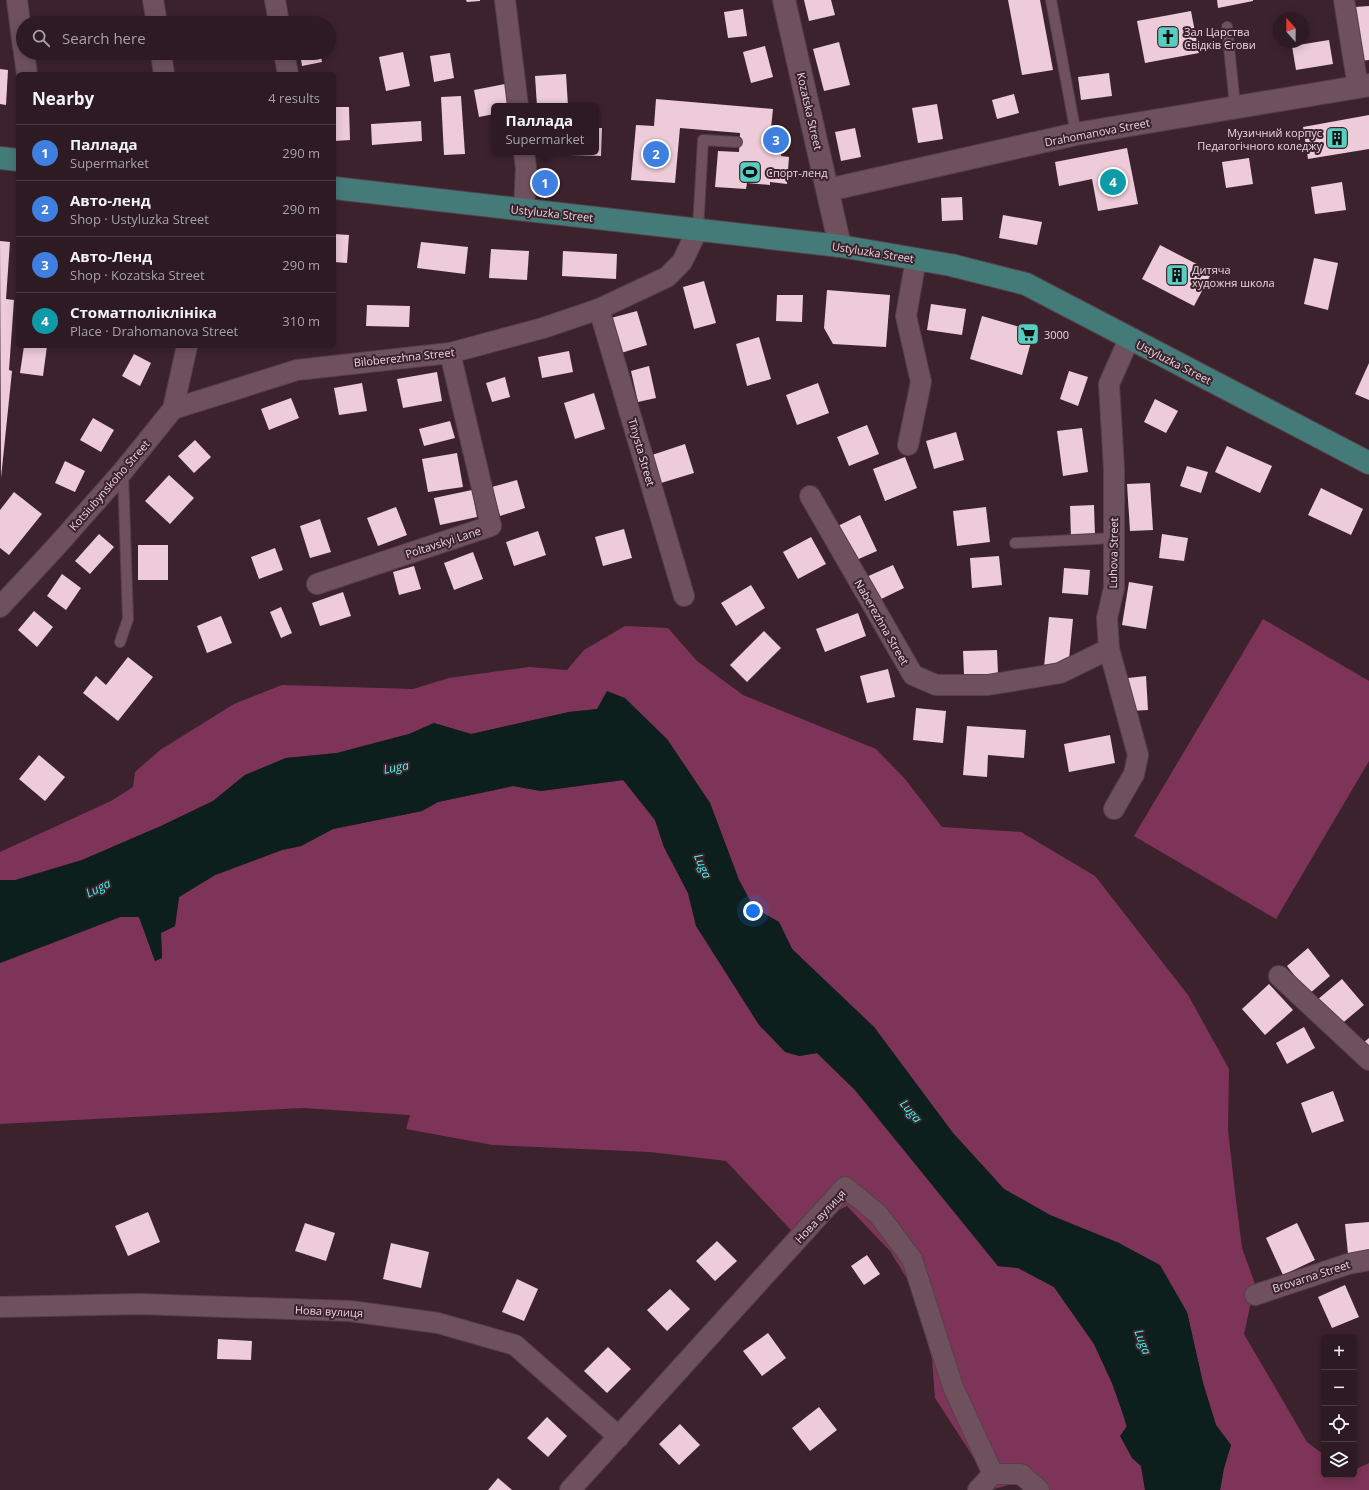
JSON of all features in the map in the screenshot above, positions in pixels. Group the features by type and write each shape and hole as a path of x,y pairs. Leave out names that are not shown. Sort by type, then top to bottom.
{"main road":[{"path":"0,158 16,160"},
{"name":"Ustyluzka Street","path":"336,188 840,246 951,265 1026,284 1369,463"}],"street":[{"path":"16,0 18,16"},
{"path":"153,0 156,16"},
{"path":"275,0 278,16"},
{"path":"505,0 518,103"},
{"name":"Kozatska Street","path":"784,0 840,246"},
{"path":"1344,0 1364,86"},
{"path":"25,60 27,72"},
{"path":"162,60 164,72"},
{"path":"285,60 288,72"},
{"name":"Drahomanova Street","path":"828,190 1076,134 1235,106 1364,86"},
{"path":"524,155 526,168 524,210"},
{"name":"Biloberezhna Street","path":"173,410 297,370 450,353 543,328 599,309 667,277 682,262 698,229"},
{"path":"908,445 921,382 906,316 916,259"},
{"name":"Tinysta Street","path":"599,309 684,596"},
{"name":"Luhova Street","path":"1114,809 1134,774 1138,755 1109,649 1107,618 1114,588 1114,469 1109,384 1129,339"},
{"name":"Kotsiubynskoho Street","path":"0,607 123,471 173,410 187,348"},
{"name":"Poltavskyi Lane","path":"317,584 491,526 450,353"},
{"name":"Naberezhna Street","path":"810,496 913,675 936,685 988,685 1060,674 1109,649"},
{"path":"0,595 25,580"},
{"path":"1279,976 1369,1060"},
{"name":"Нова вулиця","path":"570,1490 845,1187 878,1214 912,1259 953,1387 993,1474"},
{"name":"Brovarna Street","path":"1254,1295 1348,1264 1369,1260"},
{"name":"Нова вулиця","path":"0,1307 139,1304 342,1311 438,1323 515,1345 619,1436"},
{"path":"978,1490 993,1474 1022,1474 1039,1490"}],"lane":[{"path":"1051,0 1076,134"},
{"path":"1228,27 1235,106"},
{"path":"698,229 703,140 737,142"},
{"path":"120,642 128,620 123,471"},
{"path":"1015,543 1114,538"}],"shaded area":[{"path":"1263,619 1369,681 1369,761 1276,919 1134,836"},
{"path":"625,626 668,628 697,661 743,695 876,749 905,779 942,827 1021,832 1095,876 1188,995 1229,1069 1228,1130 1235,1192 1242,1248 1255,1284 1244,1334 1307,1442 1321,1453 1321,1478 1357,1478 1357,1469 1369,1463 1369,1490 1220,1490 1224,1468 1231,1445 1216,1425 1203,1383 1187,1312 1119,1243 1050,1215 1004,1189 953,1133 874,1027 792,949 779,922 754,908 739,880 710,803 667,739 598,709 569,712 471,734 434,723 409,734 337,753 286,758 245,775 213,801 161,826 82,860 15,880 0,880 0,852 111,801 133,787 135,772 160,750 234,704 282,685 413,689 449,678 529,667 567,670 584,650"},
{"path":"624,780 655,820 664,847 688,893 696,926 799,1056 817,1053 855,1090 998,1266 1018,1268 1054,1287 1094,1344 1112,1383 1124,1415 1132,1458 1141,1466 1145,1490 1029,1490 1019,1482 994,1489 935,1398 932,1359 912,1287 890,1251 847,1206 833,1213 804,1244 726,1161 650,1152 493,1145 406,1129 410,1115 303,1108 0,1124 0,963 120,917 139,917 155,961 162,958 161,933 175,926 179,897 215,875 282,850 301,846 333,829 422,811 438,802 513,786 541,791"}],"water":[{"name":"Luga","path":"607,691 625,698 667,739 710,803 739,880 754,908 779,922 792,949 874,1027 953,1133 1004,1189 1050,1215 1119,1243 1160,1265 1187,1312 1203,1383 1216,1425 1231,1445 1224,1468 1220,1490 1145,1490 1141,1466 1132,1458 1120,1436 1127,1426 1112,1383 1094,1344 1054,1287 1018,1268 998,1266 855,1090 817,1053 799,1056 785,1052 759,1025 696,926 688,893 664,847 655,820 623,780 541,791 513,786 438,802 422,811 333,829 301,846 282,850 215,875 179,897 175,926 161,933 162,958 155,961 139,917 120,917 0,963 0,880 16,880 82,860 161,826 213,801 245,775 286,758 337,753 409,734 434,723 471,734 569,712 597,709"}],"building":[{"path":"466,0 480,0 480,1 467,2"},
{"path":"804,0 831,0 835,15 809,21"},
{"path":"1008,0 1040,0 1053,70 1022,75"},
{"path":"1217,0 1253,0 1253,1 1218,8"},
{"path":"1369,6 1369,60 1360,61 1355,7"},
{"path":"743,9 747,36 728,38 724,12"},
{"name":"Зал Царства Свідків Єгови","path":"1191,11 1199,53 1145,63 1137,21"},
{"path":"1329,40 1333,64 1296,70 1292,48 1309,48 1309,43"},
{"path":"839,42 850,85 824,91 813,49"},
{"path":"765,46 773,77 751,83 743,52"},
{"path":"403,52 410,86 386,91 379,57"},
{"path":"450,53 454,78 434,82 430,56"},
{"path":"301,60 322,60 322,62 302,66"},
{"path":"0,69 8,70 6,105 0,104"},
{"path":"1109,73 1112,96 1081,100 1078,77"},
{"path":"566,74 568,103 537,103 535,76"},
{"path":"505,84 508,103 491,103 491,115 479,117 474,90"},
{"path":"1014,94 1019,113 997,119 992,100"},
{"path":"461,96 465,154 444,155 441,97"},
{"path":"656,99 773,109 771,128 783,129 781,156 789,157 787,184 770,182 770,185 747,183 746,189 715,187 718,151 739,152 740,133 680,128 675,183 631,180 636,125 654,126"},
{"path":"937,104 943,139 918,143 912,108"},
{"path":"336,107 349,107 350,140 336,141"},
{"name":"Музичний корпус Педагогічного коледжу","path":"1369,115 1369,149 1308,159 1303,127"},
{"path":"421,121 422,141 372,145 371,124"},
{"path":"599,128 602,128 601,156 571,155 599,155"},
{"path":"855,128 861,157 841,161 835,132"},
{"path":"1127,148 1138,204 1098,211 1092,179 1059,186 1055,162"},
{"path":"1249,158 1253,184 1226,188 1222,162"},
{"path":"534,174 558,177 556,191 533,188"},
{"path":"1342,182 1346,210 1315,214 1311,187"},
{"path":"962,197 963,220 942,221 941,198"},
{"path":"1003,215 1042,222 1037,245 999,238"},
{"path":"336,234 349,235 347,263 336,262"},
{"path":"0,241 10,242 6,299 14,300 9,370 12,371 1,478"},
{"path":"421,242 468,247 465,274 417,268"},
{"name":"Дитяча художня школа","path":"1160,245 1212,272 1194,306 1142,279"},
{"path":"491,249 529,251 527,280 489,278"},
{"path":"563,251 617,254 616,279 562,276"},
{"path":"1314,258 1338,263 1328,310 1304,304"},
{"path":"704,281 716,323 694,329 683,287"},
{"path":"827,290 890,295 886,347 833,344 824,328"},
{"path":"777,295 803,295 802,322 776,321"},
{"path":"931,304 966,309 962,335 927,330"},
{"path":"367,305 410,306 409,327 366,326"},
{"path":"637,311 647,345 621,353 611,318"},
{"path":"982,316 1034,331 1022,375 970,359"},
{"path":"759,337 771,379 747,386 736,344"},
{"path":"24,348 47,348 43,376 20,373"},
{"path":"569,351 573,372 542,378 538,357"},
{"path":"134,354 151,363 140,386 122,376"},
{"path":"1369,363 1369,400 1355,394"},
{"path":"649,366 656,398 638,402 631,371"},
{"path":"1069,371 1088,377 1078,406 1060,399"},
{"path":"437,372 442,401 403,408 397,379"},
{"path":"505,377 510,397 492,402 486,383"},
{"path":"362,383 367,411 339,415 334,388"},
{"path":"818,383 829,413 797,425 786,395"},
{"path":"594,393 605,429 575,439 564,403"},
{"path":"291,398 299,418 269,430 261,409"},
{"path":"1155,399 1178,411 1166,433 1144,422"},
{"path":"93,418 114,430 101,452 80,440"},
{"path":"450,421 455,438 424,446 419,429"},
{"path":"867,425 879,454 849,466 837,437"},
{"path":"1082,428 1088,472 1063,476 1057,431"},
{"path":"956,432 964,460 934,469 926,441"},
{"path":"195,440 211,457 194,473 178,456"},
{"path":"685,444 694,473 661,483 652,455"},
{"path":"1227,446 1272,466 1260,493 1215,472"},
{"path":"457,453 463,487 428,492 422,459"},
{"path":"905,457 917,488 885,501 873,469"},
{"path":"65,461 85,471 75,492 55,483"},
{"path":"1187,466 1208,472 1201,493 1180,486"},
{"path":"169,475 194,498 170,524 145,501"},
{"path":"517,480 525,508 500,516 492,487"},
{"path":"1150,483 1153,530 1130,531 1127,484"},
{"path":"1321,488 1363,509 1351,535 1308,515"},
{"path":"472,490 477,517 440,525 434,498"},
{"path":"14,492 42,514 9,555 0,548 0,510"},
{"path":"1094,505 1095,536 1071,537 1070,506"},
{"path":"396,507 407,535 378,546 367,518"},
{"path":"986,507 990,542 957,546 953,511"},
{"path":"860,515 877,551 854,561 838,526"},
{"path":"320,519 331,552 310,558 300,526"},
{"path":"624,529 632,558 603,566 595,537"},
{"path":"538,531 546,555 514,566 506,542"},
{"path":"99,534 114,547 90,574 75,561"},
{"path":"1162,534 1188,538 1184,561 1159,558"},
{"path":"811,537 826,564 798,579 783,552"},
{"path":"138,545 168,545 168,580 138,580"},
{"path":"275,548 283,570 259,579 251,557"},
{"path":"473,552 483,579 454,590 444,563"},
{"path":"999,556 1002,585 972,588 970,558"},
{"path":"893,565 904,588 875,602 864,578"},
{"path":"414,566 421,589 399,595 393,572"},
{"path":"1064,568 1090,570 1088,595 1062,593"},
{"path":"62,574 81,588 66,610 47,596"},
{"path":"1129,582 1153,586 1146,629 1122,625"},
{"path":"751,585 765,608 736,626 721,603"},
{"path":"343,592 351,616 320,626 312,603"},
{"path":"281,607 292,633 281,638 270,612"},
{"path":"34,611 53,627 37,647 18,630"},
{"path":"858,613 866,636 825,652 816,629"},
{"path":"221,616 232,643 207,653 197,626"},
{"path":"1049,617 1073,619 1068,669 1044,667"},
{"path":"764,631 781,648 747,682 730,665"},
{"path":"997,650 998,674 964,674 963,651"},
{"path":"128,657 153,677 118,721 83,693 96,676 106,685"},
{"path":"888,669 895,697 867,703 860,676"},
{"path":"1146,676 1148,710 1130,711 1128,678"},
{"path":"916,708 946,711 943,743 913,740"},
{"path":"967,726 1026,730 1024,758 988,755 987,777 963,775"},
{"path":"1110,735 1115,763 1069,772 1064,744"},
{"path":"39,755 65,777 45,801 19,779"},
{"path":"1308,948 1330,976 1309,994 1287,966"},
{"path":"1342,979 1364,1005 1339,1026 1317,1000"},
{"path":"1269,984 1293,1010 1265,1035 1242,1009"},
{"path":"1304,1027 1315,1048 1287,1064 1276,1043"},
{"path":"1369,1038 1369,1052 1363,1043"},
{"path":"1333,1091 1344,1121 1312,1133 1301,1103"},
{"path":"148,1212 160,1242 128,1256 115,1226"},
{"path":"1369,1222 1369,1251 1348,1254 1345,1224"},
{"path":"305,1223 335,1233 326,1261 295,1251"},
{"path":"1297,1223 1315,1260 1283,1275 1266,1238"},
{"path":"717,1241 737,1261 715,1281 696,1261"},
{"path":"391,1243 429,1252 421,1288 383,1279"},
{"path":"867,1255 880,1274 864,1285 851,1266"},
{"path":"517,1279 538,1289 524,1321 502,1312"},
{"path":"1345,1285 1359,1317 1332,1328 1318,1297"},
{"path":"670,1289 690,1309 667,1331 647,1310"},
{"path":"768,1333 786,1358 762,1376 743,1351"},
{"path":"218,1339 252,1341 251,1360 217,1359"},
{"path":"608,1347 631,1369 607,1393 584,1371"},
{"path":"819,1407 837,1430 810,1451 792,1428"},
{"path":"547,1417 567,1436 548,1457 527,1438"},
{"path":"680,1424 700,1445 679,1465 659,1444"},
{"path":"498,1478 512,1490 488,1490"}],"place":[{"name":"Зал Царства Свідків Єгови","path":"1168,37"},
{"name":"Музичний корпус Педагогічного коледжу","path":"1337,138"},
{"name":"Авто-Ленд","path":"776,140"},
{"name":"Авто-ленд","path":"656,154"},
{"name":"Спорт-ленд","path":"750,172"},
{"name":"Стоматполіклініка","path":"1113,182"},
{"name":"Паллада","path":"545,183"},
{"name":"Дитяча художня школа","path":"1177,275"},
{"name":"3000","path":"1028,334"}]}
